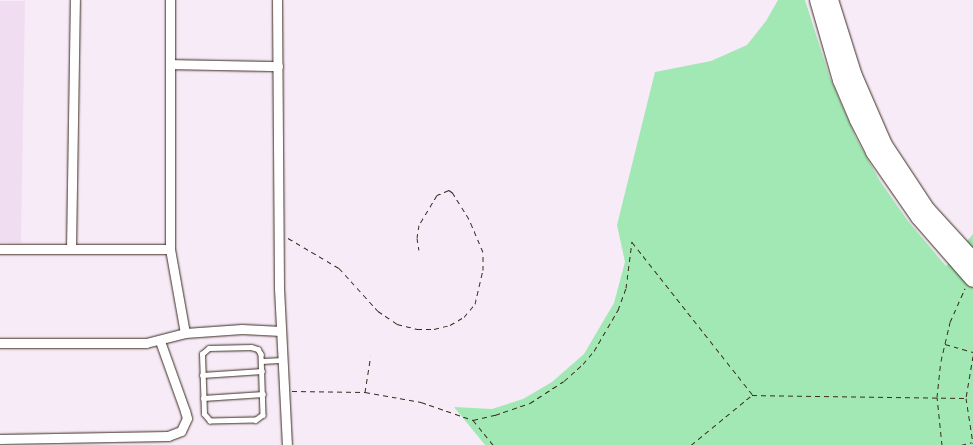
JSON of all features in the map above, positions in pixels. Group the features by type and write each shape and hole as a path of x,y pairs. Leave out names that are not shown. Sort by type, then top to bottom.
{"highway":[{"path":"818,0 841,80 874,152 969,283"},
{"path":"830,0 854,76 884,145 927,210 973,260"}],"street":[{"path":"71,249 75,0"},
{"path":"170,0 170,249 184,333"},
{"path":"278,0 279,233 281,331 287,445"},
{"path":"170,64 278,66"},
{"path":"0,249 170,249"},
{"path":"0,343 146,343 160,341 184,333 242,329 281,331"},
{"path":"0,439 168,436 181,431 186,418 185,411 160,341"}],"lane":[{"path":"253,347 260,351 262,371 264,413 256,420 210,421 204,414 202,354 209,348 253,347"},
{"path":"262,361 283,360"},
{"path":"202,375 262,371"},
{"path":"203,398 263,394"}],"path":[{"path":"279,233 339,268 378,311 398,324 417,329 450,325 464,317 475,304 482,270 483,252 470,219 453,193 448,190 437,195 419,225 417,238 419,250"},
{"path":"472,420 530,403 564,382 594,351 618,310 626,288 632,241 752,395"},
{"path":"942,445 937,397 944,344 956,304 969,283"},
{"path":"944,344 973,352"},
{"path":"365,392 371,356"},
{"path":"962,445 973,442 966,398 973,356"},
{"path":"285,391 365,392 421,402 472,420 493,445"},
{"path":"691,445 752,395 966,398"}],"shaded area":[{"path":"0,1 25,1 21,243 0,243"}],"green space":[{"path":"778,0 805,0 830,78 856,138 880,181 908,221 946,266 973,234 973,445 485,445 454,407 492,409 523,399 552,382 584,354 614,303 625,262 617,225 655,72 711,61 747,45 766,21"}]}
